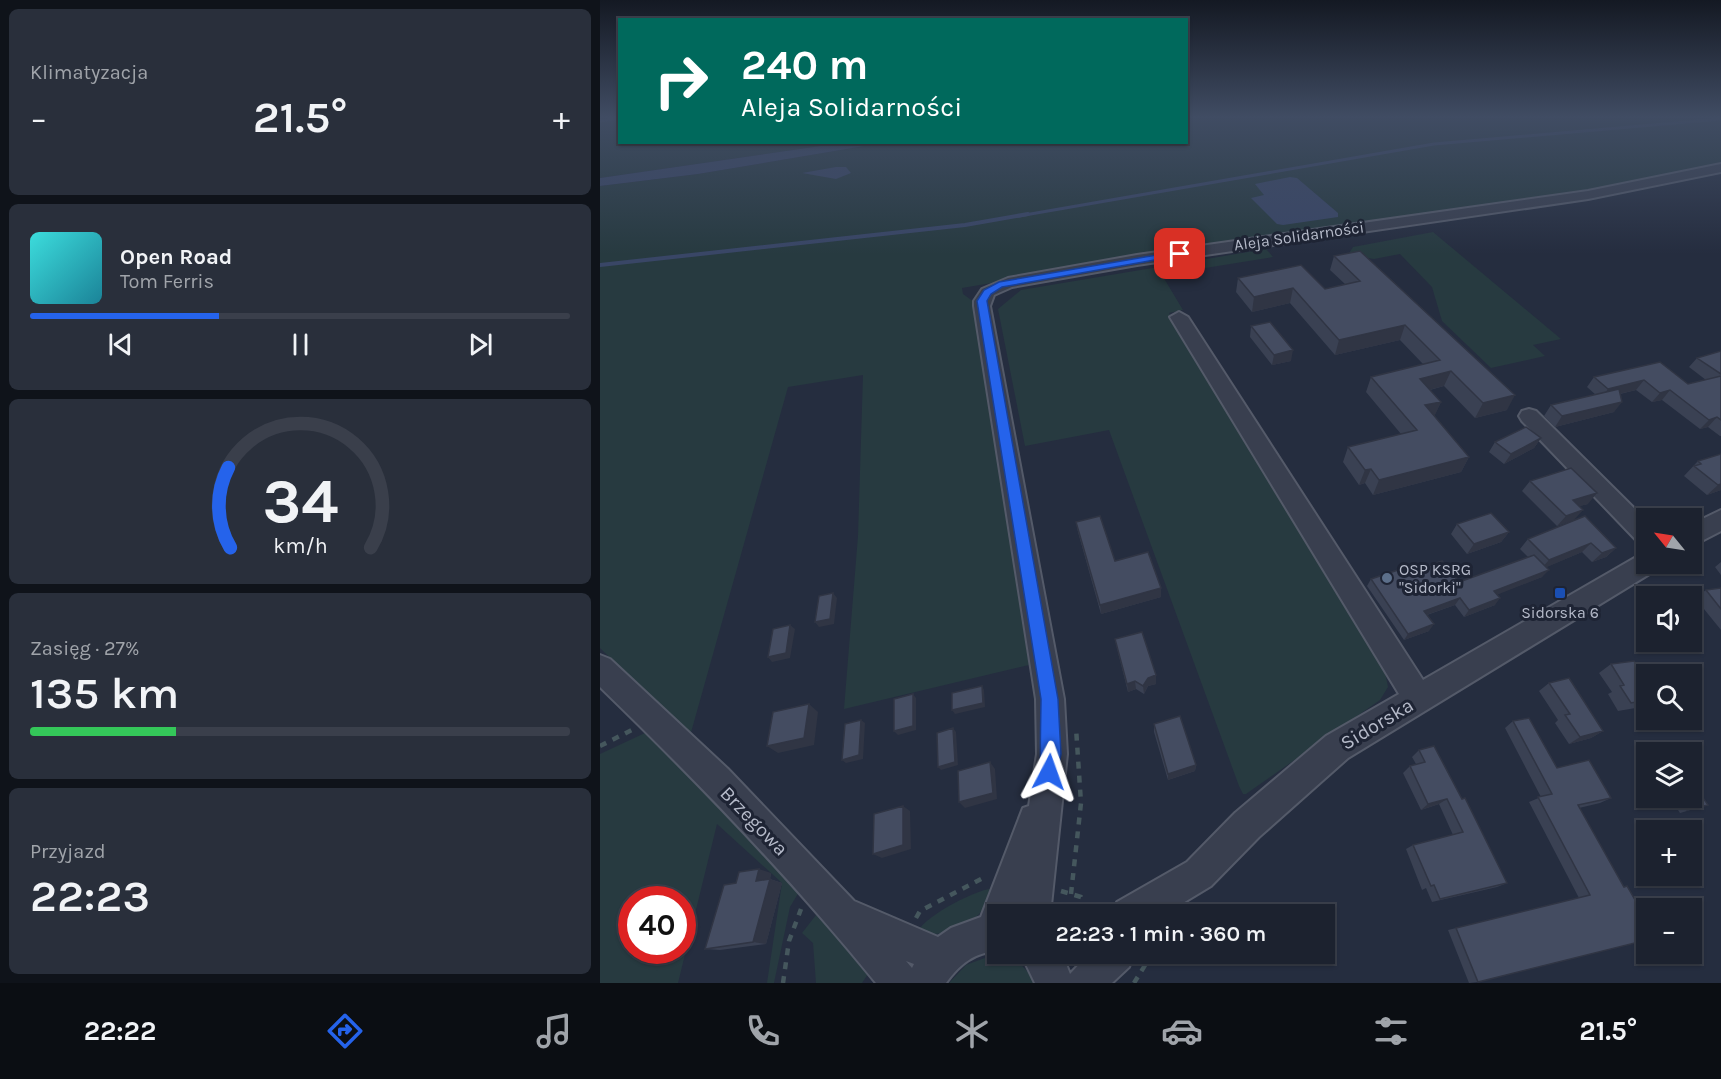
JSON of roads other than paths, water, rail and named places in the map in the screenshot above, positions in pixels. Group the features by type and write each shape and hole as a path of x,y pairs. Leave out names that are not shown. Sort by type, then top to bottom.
{"street":[{"name":"Aleja Solidarności","path":"1046,790 1052,754 1050,699 982,306 982,301 988,292 1008,283 1137,260 1588,195 1721,168"},
{"path":"1179,317 1418,698"},
{"path":"1529,416 1636,525"},
{"path":"1702,530 1721,519"},
{"name":"Sidorska","path":"1149,904 1199,874 1247,825 1337,747 1636,569"},
{"name":"Brzegowa","path":"600,668 653,717 846,916 900,983"},
{"path":"1033,904 1046,790"},
{"path":"1004,904 1046,790"},
{"path":"1168,904 1199,874"},
{"path":"846,916 933,971 966,941 987,930"},
{"path":"1085,983 1105,964"}],"water":[{"path":"711,162 770,162 698,174 600,186 600,178"},
{"path":"846,167 851,173 836,179 802,173"},
{"path":"1290,177 1297,178 1338,213 1338,217 1277,224 1251,198 1264,195 1255,184"}],"waterway":[{"path":"1019,216 1331,162"},
{"path":"600,265 965,225 1028,214"}],"place":[{"name":"OSP KSRG \"Sidorki\"","path":"1387,578"},
{"name":"Sidorska 6","path":"1560,593"}]}
